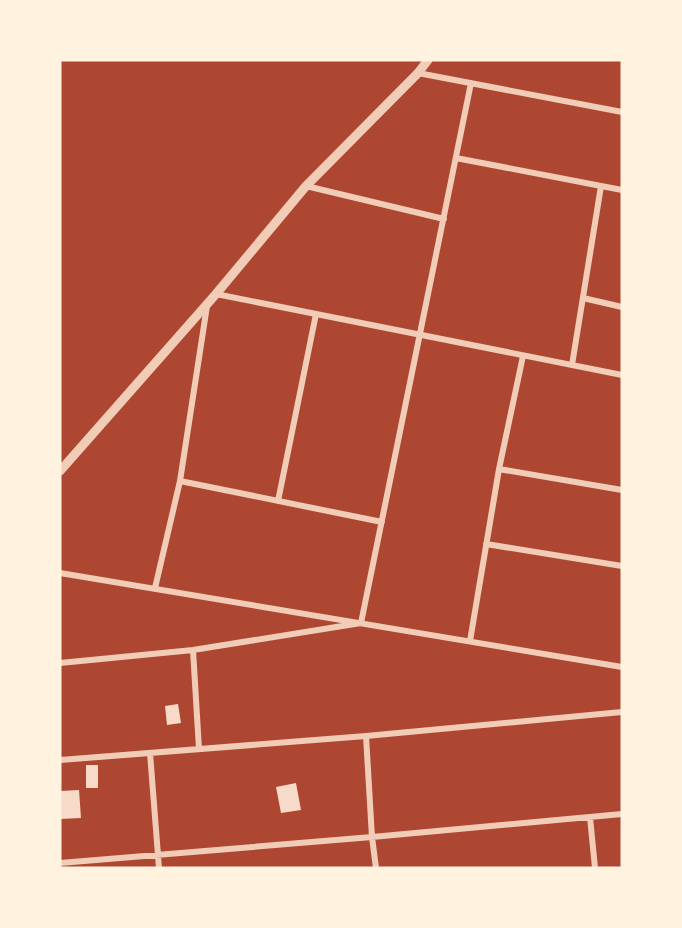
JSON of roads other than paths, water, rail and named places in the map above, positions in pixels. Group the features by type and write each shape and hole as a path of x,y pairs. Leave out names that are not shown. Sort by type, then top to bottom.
{"street":[{"path":"60,471 216,294 306,186 418,73 428,60"},
{"path":"418,73 622,112"},
{"path":"361,623 471,83"},
{"path":"456,158 622,190"},
{"path":"306,186 444,219"},
{"path":"572,365 601,186"},
{"path":"216,294 622,375"},
{"path":"583,298 622,307"},
{"path":"155,588 180,480 208,302"},
{"path":"278,501 316,314"},
{"path":"470,641 499,470 523,356"},
{"path":"499,470 622,490"},
{"path":"180,480 382,522"},
{"path":"486,544 622,566"},
{"path":"60,573 622,667"},
{"path":"60,663 193,650 361,623"},
{"path":"193,650 199,749"},
{"path":"60,760 366,736 622,712"},
{"path":"366,736 376,868"},
{"path":"150,753 159,868"},
{"path":"60,862 159,856 622,814"},
{"path":"590,817 595,868"}]}
